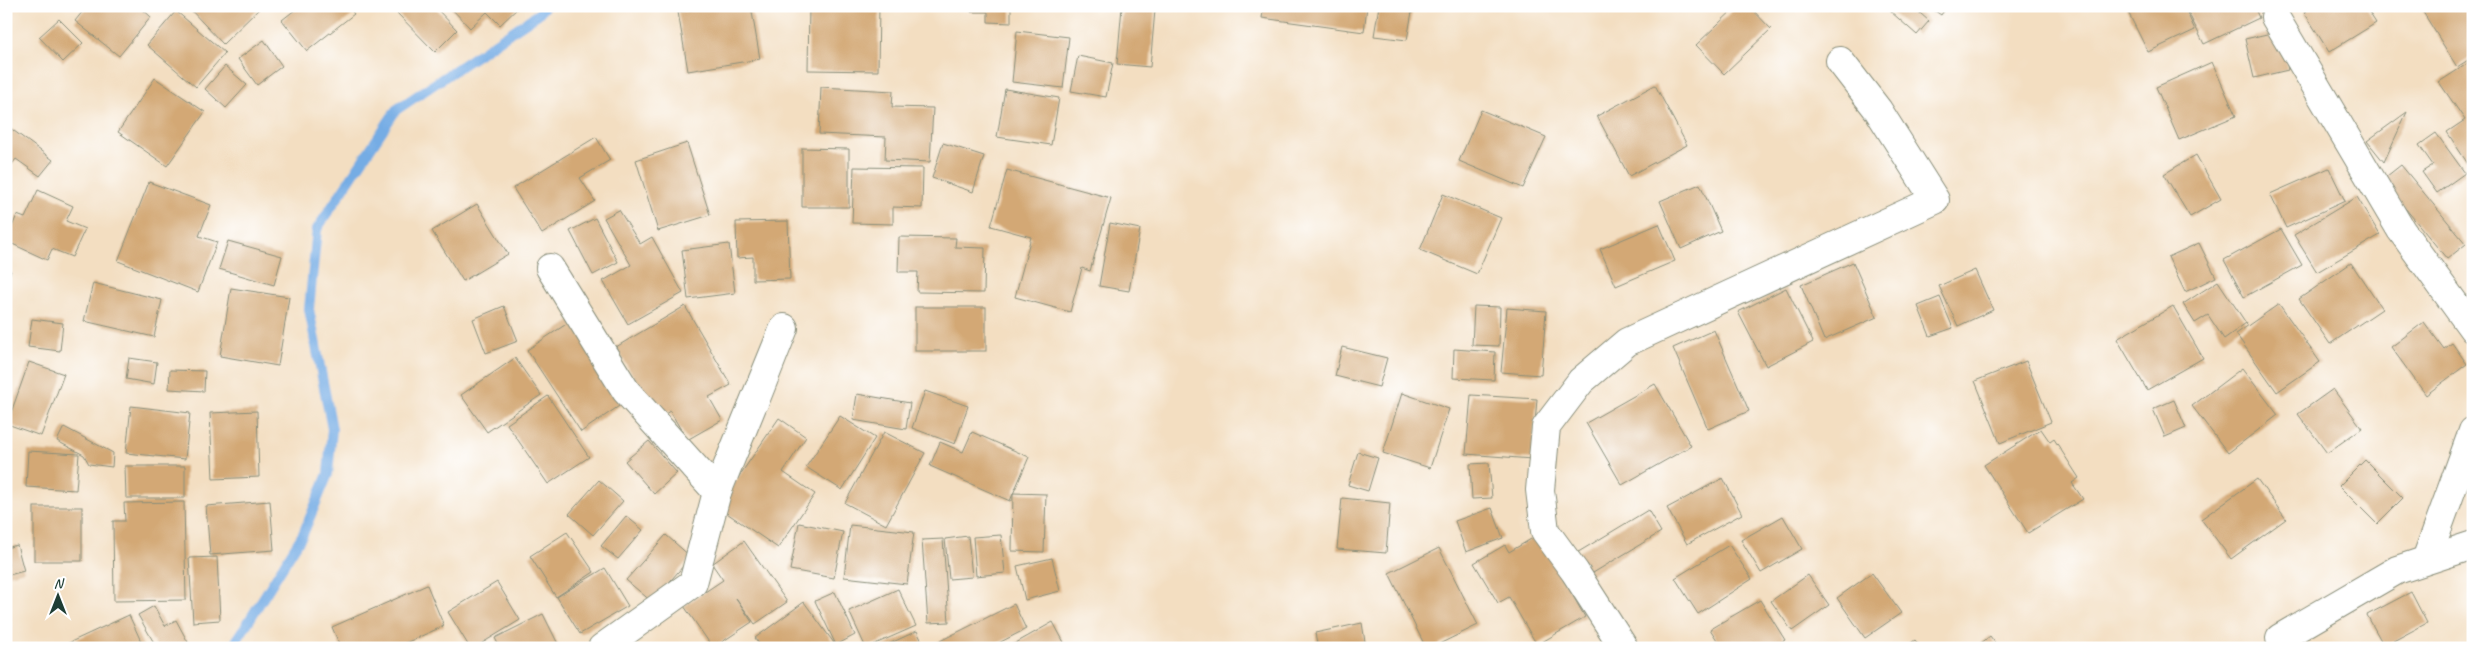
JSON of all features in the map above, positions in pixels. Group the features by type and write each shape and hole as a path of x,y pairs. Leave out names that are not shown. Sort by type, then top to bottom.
{"street":[{"path":"2275,17 2400,230 2473,329"},
{"path":"1624,648 1575,572 1545,531 1540,490 1546,427 1581,381 1627,342 1935,200 1878,110 1840,61"},
{"path":"550,268 626,391 717,492"},
{"path":"602,648 693,583 717,492 784,328 754,401"},
{"path":"2426,560 2473,431"},
{"path":"2280,638 2397,570 2473,545"}],"building":[{"path":"87,6 139,6 151,17 119,56 75,21"},
{"path":"187,6 262,6 223,44"},
{"path":"300,6 348,6 354,14 307,51 282,20"},
{"path":"400,6 434,6 457,30 435,52 395,11"},
{"path":"449,6 520,6 500,25 487,12 470,28"},
{"path":"714,6 751,6 760,59 688,71 678,12"},
{"path":"809,6 879,6 878,71 808,70"},
{"path":"971,6 1011,6 1011,23 988,22 988,12 971,12"},
{"path":"1264,6 1367,6 1364,32 1262,18"},
{"path":"1379,6 1413,6 1407,40 1374,36"},
{"path":"1737,6 1749,6 1771,29 1724,74 1696,45"},
{"path":"1894,6 1912,6 1929,21 1917,35 1890,11"},
{"path":"1928,6 1947,6 1941,15"},
{"path":"2125,6 2184,6 2195,30 2148,52"},
{"path":"2189,6 2254,6 2259,18 2204,44 2186,8"},
{"path":"2314,6 2365,6 2376,23 2329,52 2304,12"},
{"path":"2433,6 2473,6 2473,57 2457,67 2423,12"},
{"path":"1122,7 1155,10 1150,67 1117,64"},
{"path":"176,11 225,53 196,87 147,45"},
{"path":"59,19 83,43 63,62 39,37"},
{"path":"1017,31 1069,37 1063,88 1012,82"},
{"path":"2280,31 2288,70 2254,78 2245,39"},
{"path":"264,40 282,66 257,85 238,59"},
{"path":"1078,56 1113,63 1106,97 1071,91"},
{"path":"2473,60 2473,165 2470,167 2447,132 2465,120 2439,82"},
{"path":"2212,62 2236,116 2179,140 2156,87"},
{"path":"225,66 247,85 226,108 205,89"},
{"path":"155,78 205,112 167,166 118,132"},
{"path":"1655,85 1687,145 1629,176 1597,116"},
{"path":"821,87 893,91 892,107 933,108 930,162 885,160 886,137 819,134"},
{"path":"1005,89 1059,98 1051,145 997,137"},
{"path":"1481,110 1546,137 1523,188 1459,161"},
{"path":"2407,112 2384,162 2367,141"},
{"path":"6,125 53,160 40,176 16,159 6,172"},
{"path":"2436,133 2465,173 2437,193 2422,172 2433,165 2419,145"},
{"path":"596,137 610,160 580,178 595,201 542,234 513,188"},
{"path":"687,143 710,215 658,231 636,160"},
{"path":"943,143 984,156 973,192 932,178"},
{"path":"802,148 849,149 849,207 802,207"},
{"path":"2196,155 2221,199 2190,217 2164,174"},
{"path":"2401,165 2466,244 2447,259 2382,180"},
{"path":"854,167 923,168 922,208 893,207 893,224 852,223"},
{"path":"2329,168 2345,201 2286,228 2270,194"},
{"path":"1007,170 1111,198 1090,271 1082,268 1070,312 1015,297 1031,237 991,226"},
{"path":"149,182 211,205 199,236 217,242 198,292 118,261"},
{"path":"1700,184 1721,231 1681,249 1660,201"},
{"path":"38,190 73,206 66,221 85,229 72,257 52,249 47,260 6,241 17,215 25,218"},
{"path":"1443,194 1501,218 1477,274 1420,250"},
{"path":"2357,197 2380,235 2317,272 2294,235"},
{"path":"477,204 508,254 463,281 432,231"},
{"path":"619,210 640,244 652,237 683,293 628,324 603,281 631,265 604,218"},
{"path":"595,218 618,262 593,275 570,231"},
{"path":"788,221 790,279 753,280 753,257 737,258 736,222"},
{"path":"1110,223 1140,229 1129,291 1099,286"},
{"path":"1659,224 1675,261 1616,286 1600,249"},
{"path":"2281,229 2302,265 2244,297 2224,260"},
{"path":"899,237 956,238 955,247 985,248 984,293 917,292 918,272 898,272"},
{"path":"228,241 282,256 274,285 219,269"},
{"path":"2199,243 2216,277 2185,292 2168,257"},
{"path":"729,244 735,293 688,299 682,250"},
{"path":"1853,262 1877,317 1824,340 1801,285"},
{"path":"2351,263 2382,309 2330,344 2299,299"},
{"path":"6,269 11,271 6,282"},
{"path":"1975,270 1993,310 1958,326 1939,286"},
{"path":"2218,281 2246,323 2224,339 2208,315 2195,323 2183,304"},
{"path":"93,283 162,300 154,337 84,321"},
{"path":"231,288 289,297 278,366 220,356"},
{"path":"1786,288 1813,342 1766,366 1738,312"},
{"path":"1940,297 1953,328 1930,336 1918,306"},
{"path":"2279,304 2320,362 2277,392 2236,334"},
{"path":"504,306 518,341 486,353 473,319"},
{"path":"685,306 731,385 709,397 722,420 687,440 670,411 658,418 616,347"},
{"path":"1474,306 1500,307 1499,346 1472,345"},
{"path":"2173,306 2203,358 2147,390 2117,339"},
{"path":"915,307 986,307 986,351 915,351"},
{"path":"1507,308 1546,311 1541,375 1501,372"},
{"path":"32,319 63,323 60,351 28,347"},
{"path":"574,319 628,400 581,432 527,350"},
{"path":"2424,322 2444,349 2452,343 2467,364 2426,395 2391,347"},
{"path":"1714,330 1749,411 1708,429 1673,348"},
{"path":"1342,347 1387,358 1379,387 1335,376"},
{"path":"1454,349 1495,352 1494,380 1453,378"},
{"path":"129,358 157,362 154,384 126,379"},
{"path":"515,358 541,395 487,432 461,395"},
{"path":"2026,361 2051,422 2000,443 1975,381"},
{"path":"29,362 64,374 41,436 7,424"},
{"path":"2242,368 2278,415 2228,453 2192,406"},
{"path":"170,370 205,371 204,391 169,389"},
{"path":"1655,384 1691,446 1622,485 1586,423"},
{"path":"2333,389 2362,428 2327,453 2298,414"},
{"path":"925,391 968,406 955,444 912,428"},
{"path":"1402,393 1449,409 1430,468 1383,453"},
{"path":"857,394 910,403 906,429 853,420"},
{"path":"1471,395 1537,399 1532,459 1466,454"},
{"path":"548,396 589,457 548,484 507,424"},
{"path":"2174,400 2186,428 2165,437 2153,409"},
{"path":"131,406 190,413 185,459 126,453"},
{"path":"257,411 259,477 213,479 210,413"},
{"path":"840,416 875,438 842,490 806,467"},
{"path":"779,418 806,437 783,472 815,494 778,548 718,507"},
{"path":"64,427 113,453 112,467 89,464 84,455 57,441"},
{"path":"2041,429 2050,442 2054,439 2079,478 2072,483 2083,499 2028,533 1984,465"},
{"path":"884,432 925,453 886,525 845,503"},
{"path":"972,432 1029,457 1010,501 930,466 940,442 963,452"},
{"path":"649,441 677,473 654,494 625,461"},
{"path":"28,451 79,454 76,490 26,487"},
{"path":"1358,452 1378,458 1368,491 1348,485"},
{"path":"2365,460 2403,498 2377,524 2339,486"},
{"path":"1489,463 1492,498 1472,499 1470,464"},
{"path":"125,466 185,466 185,498 126,498"},
{"path":"1723,478 1742,514 1687,544 1667,508"},
{"path":"2257,479 2286,519 2231,559 2201,519"},
{"path":"599,480 623,501 593,535 569,514"},
{"path":"1013,493 1046,494 1044,552 1012,551"},
{"path":"1342,498 1390,503 1386,553 1337,549"},
{"path":"270,501 274,550 210,555 206,506"},
{"path":"184,502 186,600 114,601 113,521 125,521 124,503"},
{"path":"34,507 82,507 82,561 34,561"},
{"path":"1492,508 1503,538 1466,552 1455,521"},
{"path":"1648,510 1661,532 1588,576 1575,554"},
{"path":"626,516 643,530 618,559 601,546"},
{"path":"1783,516 1802,549 1761,573 1741,540"},
{"path":"799,523 843,532 834,578 790,570"},
{"path":"850,525 914,532 907,584 844,577"},
{"path":"567,532 594,572 556,597 530,556"},
{"path":"666,535 691,557 652,602 626,580"},
{"path":"1001,535 1005,573 976,576 973,537"},
{"path":"1538,535 1585,617 1537,645 1509,597 1498,603 1474,563 1505,545 1509,552"},
{"path":"968,536 972,577 949,579 945,539"},
{"path":"943,539 949,622 928,623 922,540"},
{"path":"744,541 787,602 755,624 736,598 752,622 713,648 684,606 723,580 712,564"},
{"path":"17,545 24,571 9,575 6,548"},
{"path":"1729,545 1752,579 1698,614 1675,578"},
{"path":"1439,548 1478,625 1431,648 1426,648 1389,573"},
{"path":"217,557 220,620 193,622 189,558"},
{"path":"1052,558 1060,591 1025,600 1017,566"},
{"path":"605,568 628,606 580,634 557,597"},
{"path":"1872,573 1901,613 1865,638 1837,598"},
{"path":"1808,575 1829,605 1792,631 1771,601"},
{"path":"497,582 520,620 474,648 470,648 448,612"},
{"path":"427,585 444,626 394,648 341,648 332,627"},
{"path":"898,589 916,626 866,648 849,611"},
{"path":"835,592 855,635 836,645 815,601"},
{"path":"2411,592 2427,623 2384,646 2367,615"},
{"path":"1760,600 1785,640 1772,648 1722,648 1710,629"},
{"path":"804,602 834,643 827,648 762,648 755,638"},
{"path":"1014,604 1026,629 989,648 926,648"},
{"path":"154,606 165,626 176,620 191,648 157,648 138,615"},
{"path":"543,614 560,648 500,648 495,638"},
{"path":"129,615 144,648 62,648 62,646"},
{"path":"1053,622 1067,648 1007,648"},
{"path":"1362,623 1366,648 1318,648 1315,633"},
{"path":"917,631 925,648 880,648"},
{"path":"1990,636 1999,648 1975,648"},
{"path":"1915,640 1921,648 1904,648"}],"waterway":[{"path":"232,648 303,534 328,474 332,429 309,309 317,229 396,110 538,14 545,6"}]}
